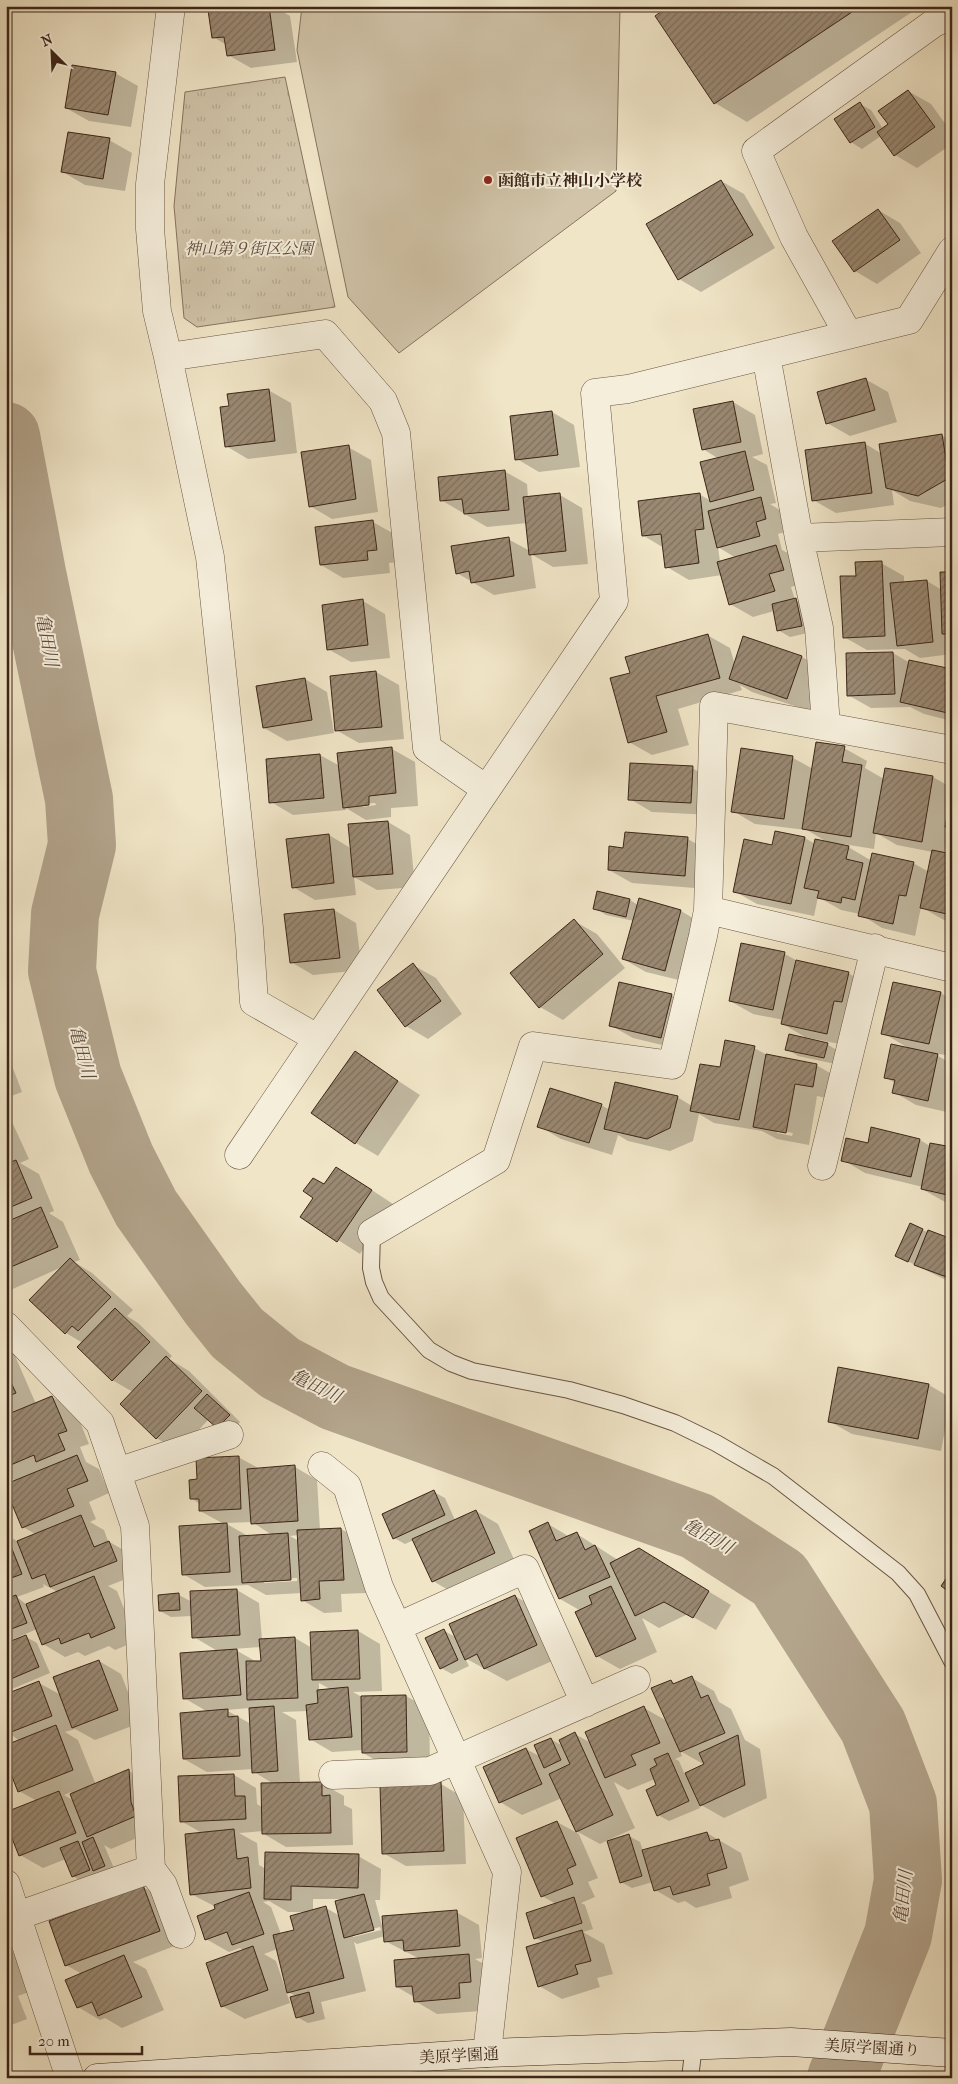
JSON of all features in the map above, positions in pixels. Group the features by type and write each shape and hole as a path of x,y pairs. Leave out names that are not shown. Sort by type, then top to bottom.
{"street":[{"path":"171,6 150,184 150,229 157,311 210,557 249,928 254,1002 317,1038"},
{"path":"848,334 794,237 756,151 934,23 952,15"},
{"path":"239,1155 614,601 595,393 628,389 909,320 952,251"},
{"path":"168,356 325,334 382,401 396,433 426,748 486,789"},
{"path":"766,355 799,538 819,628 826,726"},
{"path":"799,538 952,532"},
{"path":"372,1233 496,1160 533,1046 672,1065 708,910 714,706 952,750"},
{"path":"708,910 875,948 952,968"},
{"path":"822,1166 875,948"},
{"path":"6,1326 100,1423 135,1526 151,1869 163,1885 181,1934"},
{"path":"117,1472 229,1435"},
{"path":"322,1466 347,1486 379,1587 507,1872 487,2053"},
{"path":"397,1627 525,1569 585,1703"},
{"path":"333,1774 430,1771 636,1680"},
{"path":"17,1916 151,1869"},
{"path":"6,1884 70,2078"},
{"name":"美原学園通","path":"97,2078 487,2053 791,2042"},
{"name":"美原学園通り","path":"791,2042 946,2052"}],"lane":[{"path":"372,1233 371,1268 374,1282 381,1298 429,1350 451,1363 472,1371 569,1390 623,1405 675,1423 716,1443 773,1476 898,1573 917,1594 952,1661"},
{"path":"690,2078 694,2045"}],"green space":[{"name":"函館市立神山小学校","path":"302,6 620,6 616,191 399,353 348,297 297,50"},
{"name":"神山第９街区公園","path":"285,77 335,307 197,327 184,318 174,206 185,92"}],"building":[{"path":"235,6 269,6 275,50 227,56 224,37 212,38 208,10"},
{"path":"669,6 861,6 714,104 655,16"},
{"path":"72,65 116,72 108,115 65,108"},
{"path":"908,90 935,127 894,156 877,132 888,124 878,111"},
{"path":"860,102 875,127 850,143 834,119"},
{"path":"952,126 952,139 946,130"},
{"path":"68,132 110,138 103,179 61,172"},
{"path":"721,180 753,235 678,280 646,224"},
{"path":"878,209 900,240 854,272 832,241"},
{"path":"866,378 875,410 826,424 817,392"},
{"path":"269,389 275,441 225,447 220,407 229,406 227,394"},
{"path":"733,401 741,442 702,450 693,409"},
{"path":"552,411 558,455 515,460 510,416"},
{"path":"942,434 949,478 918,496 886,488 879,444"},
{"path":"865,442 872,493 812,501 805,450"},
{"path":"349,445 356,499 309,507 301,452"},
{"path":"745,451 754,490 710,502 700,462"},
{"path":"505,470 509,510 464,514 462,499 440,501 438,477"},
{"path":"560,493 566,551 529,555 523,497"},
{"path":"700,493 704,529 695,530 699,563 665,568 661,534 642,536 638,501"},
{"path":"761,497 766,519 756,522 760,536 717,548 708,511"},
{"path":"373,520 377,550 367,551 368,560 320,565 315,527"},
{"path":"509,537 514,576 471,583 469,571 456,574 451,546"},
{"path":"776,545 784,570 769,574 775,591 729,605 717,562"},
{"path":"882,561 885,636 843,638 840,576 856,576 855,562"},
{"path":"940,572 952,572 952,634 942,634"},
{"path":"927,580 933,642 897,646 890,583"},
{"path":"796,598 802,626 777,631 772,604"},
{"path":"363,599 368,645 327,650 322,605"},
{"path":"708,634 720,678 656,696 667,732 628,743 610,678 630,673 625,657"},
{"path":"743,636 802,656 787,699 729,679"},
{"path":"893,652 895,694 847,696 846,653"},
{"path":"909,660 952,669 952,714 900,702"},
{"path":"376,671 382,727 335,731 330,676"},
{"path":"305,678 312,720 263,728 256,686"},
{"path":"816,742 845,746 842,762 862,765 851,837 802,829"},
{"path":"392,747 396,793 369,796 369,805 343,808 337,753"},
{"path":"741,748 793,756 784,819 731,812"},
{"path":"320,754 324,798 269,803 266,759"},
{"path":"630,763 693,766 691,803 628,800"},
{"path":"885,768 933,776 922,842 873,833"},
{"path":"952,791 952,828 945,827"},
{"path":"388,821 393,874 353,877 348,824"},
{"path":"775,831 805,837 791,904 733,892 744,839 772,845"},
{"path":"625,832 688,837 685,876 608,870 609,846 623,848"},
{"path":"329,834 334,883 292,888 286,839"},
{"path":"815,839 849,846 846,859 863,863 855,900 842,897 841,903 817,898 819,891 804,888"},
{"path":"932,850 952,854 952,907 948,906 947,914 920,908"},
{"path":"872,853 914,862 906,896 899,895 893,924 858,916"},
{"path":"597,891 630,899 626,917 593,909"},
{"path":"639,898 681,910 665,971 622,959"},
{"path":"334,909 340,958 290,963 284,914"},
{"path":"574,919 603,954 539,1008 510,973"},
{"path":"741,943 785,952 773,1010 729,1001"},
{"path":"796,960 849,972 842,1002 834,1001 827,1034 781,1024"},
{"path":"413,963 441,1001 405,1027 377,990"},
{"path":"619,982 672,994 661,1038 609,1026"},
{"path":"893,982 941,992 929,1044 881,1034"},
{"path":"789,1034 828,1043 824,1058 785,1050"},
{"path":"725,1040 755,1046 739,1120 690,1111 700,1064 720,1067"},
{"path":"891,1044 938,1054 928,1101 892,1093 895,1080 884,1078"},
{"path":"355,1051 398,1081 355,1144 311,1113"},
{"path":"766,1054 817,1064 813,1087 795,1084 786,1133 753,1127"},
{"path":"615,1082 678,1096 670,1128 647,1139 604,1129"},
{"path":"550,1088 602,1104 589,1143 537,1127"},
{"path":"871,1127 920,1139 911,1177 841,1161 846,1138 868,1143"},
{"path":"930,1143 952,1147 952,1196 921,1189"},
{"path":"16,1160 32,1198 6,1209 6,1164"},
{"path":"336,1167 372,1190 337,1242 300,1217 313,1198 303,1191 313,1178 324,1184"},
{"path":"41,1207 58,1247 6,1269 6,1222"},
{"path":"910,1223 923,1229 908,1262 895,1256"},
{"path":"928,1230 952,1239 952,1279 914,1265"},
{"path":"70,1258 111,1297 78,1331 72,1326 65,1334 29,1300"},
{"path":"115,1308 150,1342 112,1381 77,1347"},
{"path":"166,1356 202,1391 156,1439 120,1404"},
{"path":"838,1367 929,1384 918,1439 828,1422"},
{"path":"6,1372 16,1393 6,1397"},
{"path":"207,1394 230,1415 217,1428 194,1408"},
{"path":"52,1396 67,1431 58,1434 65,1450 36,1462 34,1455 6,1467 6,1415"},
{"path":"77,1455 88,1481 67,1489 74,1506 22,1528 6,1490 6,1484"},
{"path":"239,1456 241,1509 199,1511 199,1499 190,1499 189,1480 197,1479 196,1458"},
{"path":"295,1465 298,1521 251,1524 247,1469"},
{"path":"434,1490 445,1515 393,1539 382,1514"},
{"path":"476,1510 495,1553 432,1582 412,1539"},
{"path":"81,1515 94,1547 109,1541 117,1561 50,1587 45,1574 32,1579 17,1541"},
{"path":"548,1522 556,1541 577,1532 585,1550 595,1545 610,1577 559,1599 529,1531"},
{"path":"227,1523 230,1572 182,1575 179,1526"},
{"path":"341,1528 344,1580 319,1581 320,1599 301,1601 297,1530"},
{"path":"288,1533 291,1580 242,1583 239,1536"},
{"path":"6,1534 22,1574 6,1580"},
{"path":"639,1548 709,1591 693,1618 664,1602 635,1616 610,1563"},
{"path":"952,1570 952,1594 941,1586"},
{"path":"94,1576 115,1628 91,1638 89,1633 61,1644 59,1638 42,1645 26,1604"},
{"path":"611,1586 636,1639 596,1657 575,1612 592,1604 589,1596"},
{"path":"237,1589 240,1635 192,1638 190,1591"},
{"path":"179,1593 180,1610 159,1611 158,1595"},
{"path":"16,1595 27,1623 6,1631 6,1599"},
{"path":"515,1595 537,1645 484,1669 477,1654 465,1660 449,1624"},
{"path":"444,1629 458,1660 440,1669 425,1638"},
{"path":"358,1630 360,1679 312,1680 310,1632"},
{"path":"26,1635 39,1667 6,1681 6,1643"},
{"path":"295,1637 298,1698 247,1700 246,1661 261,1661 259,1639"},
{"path":"237,1649 241,1695 183,1699 180,1653"},
{"path":"99,1660 118,1710 72,1728 53,1677"},
{"path":"692,1676 701,1698 708,1695 725,1733 680,1752 651,1688 671,1680 673,1684"},
{"path":"39,1681 52,1716 6,1734 6,1694"},
{"path":"348,1687 352,1737 309,1740 306,1705 318,1703 317,1690"},
{"path":"406,1695 407,1752 362,1753 361,1696"},
{"path":"274,1706 278,1771 252,1773 249,1708"},
{"path":"644,1706 660,1743 631,1755 636,1765 605,1778 585,1732"},
{"path":"228,1709 228,1717 238,1716 240,1756 183,1759 180,1713"},
{"path":"56,1725 73,1770 18,1792 6,1761 6,1745"},
{"path":"575,1732 613,1815 576,1832 549,1774 570,1764 559,1740"},
{"path":"738,1735 745,1785 700,1806 685,1773 704,1764 699,1753"},
{"path":"551,1738 561,1760 544,1768 534,1745"},
{"path":"526,1748 542,1784 499,1803 483,1767"},
{"path":"668,1753 689,1801 657,1816 646,1790 656,1785 650,1769 657,1765 654,1759"},
{"path":"129,1769 131,1802 136,1816 87,1837 70,1794"},
{"path":"234,1774 235,1796 245,1796 246,1819 180,1822 178,1776"},
{"path":"322,1782 322,1796 330,1795 331,1833 262,1834 261,1783"},
{"path":"441,1782 444,1851 382,1854 380,1785"},
{"path":"59,1791 76,1833 19,1856 6,1823 6,1812"},
{"path":"557,1821 576,1865 567,1869 573,1884 541,1897 516,1838"},
{"path":"234,1829 237,1859 248,1857 251,1888 190,1895 185,1834"},
{"path":"707,1832 710,1841 719,1839 727,1868 707,1874 710,1885 673,1895 670,1886 654,1891 642,1850"},
{"path":"629,1834 642,1876 620,1883 607,1841"},
{"path":"93,1837 105,1866 93,1871 82,1842"},
{"path":"78,1841 90,1870 72,1877 60,1848"},
{"path":"265,1852 359,1854 358,1888 291,1886 291,1900 264,1899"},
{"path":"143,1885 160,1931 65,1966 49,1921"},
{"path":"249,1892 264,1934 232,1945 227,1932 205,1940 197,1916 215,1909 214,1905"},
{"path":"364,1894 374,1930 344,1938 335,1901"},
{"path":"574,1897 582,1923 534,1939 526,1913"},
{"path":"326,1906 344,1978 287,1993 273,1935 294,1930 290,1916"},
{"path":"457,1910 460,1946 404,1951 403,1940 384,1942 382,1916"},
{"path":"582,1930 591,1961 575,1965 578,1974 538,1987 526,1947"},
{"path":"253,1946 268,1990 221,2007 206,1963"},
{"path":"469,1954 471,1982 459,1983 460,1998 414,2002 412,1986 396,1987 394,1960"},
{"path":"124,1955 142,1997 98,2016 92,2002 77,2008 65,1980"},
{"path":"309,1992 314,2013 296,2018 290,1997"}],"waterway":[{"name":"亀田川","path":"6,436 32,573 79,799 82,845 65,914 62,971 88,1077 121,1159 146,1208 213,1303 237,1333 280,1368 335,1397 697,1526 779,1579 873,1726 903,1804 908,1880 898,1935 841,2078"}],"place":[{"name":"函館市立神山小学校","path":"488,180"}]}
